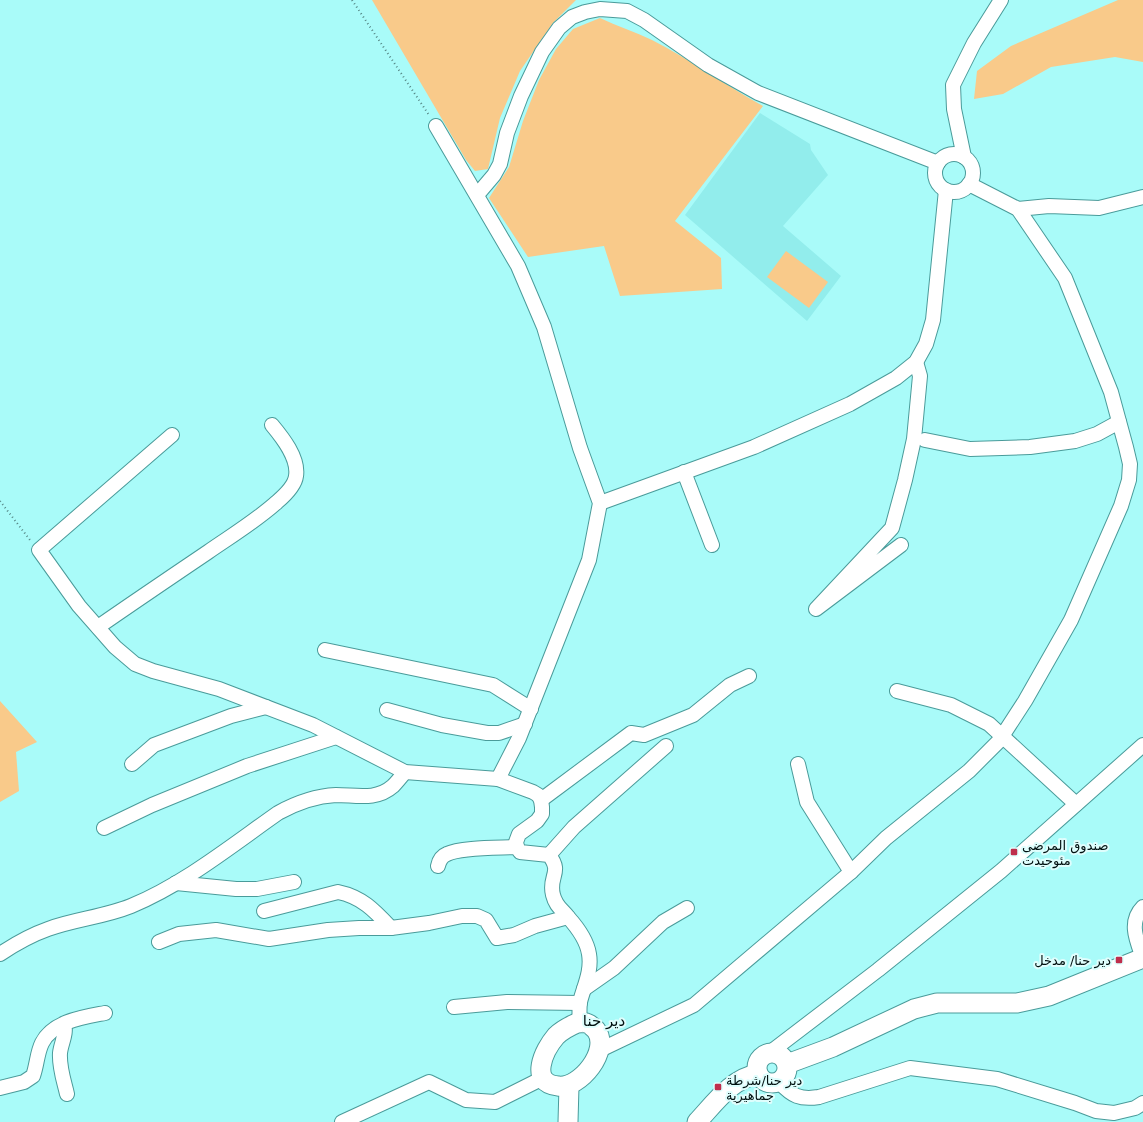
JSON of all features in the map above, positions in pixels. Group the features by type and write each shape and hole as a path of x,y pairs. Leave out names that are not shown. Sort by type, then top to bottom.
{"street":[{"path":"964,157 954,109 953,85 974,44 1001,0"},
{"path":"477,195 494,175 500,164 507,133 521,96 546,46 559,28 572,17 600,8 627,11 644,20 708,65 758,92 938,163"},
{"path":"436,126 518,266 544,327 580,448 600,503 589,560 520,738 498,779"},
{"path":"954,154 964,157 970,162 972,167 972,179 969,184 958,191 952,192 946,190 937,182 935,169 938,163 947,155 954,154"},
{"path":"600,1050 694,1005 851,872 886,838 969,770 999,741 1025,701 1071,620 1121,506 1129,480 1130,464 1111,392 1065,278 1018,209 969,184"},
{"path":"600,503 754,447 850,404 896,378 916,362 926,344 934,320 946,190"},
{"path":"1018,209 1049,206 1099,208 1143,197"},
{"path":"901,545 816,609 892,528 914,439 920,376 916,362"},
{"path":"925,440 970,449 1030,447 1075,441 1097,434 1119,422"},
{"path":"98,627 252,522 278,502 288,491 297,475 296,466 288,445 272,425"},
{"path":"172,435 39,550 79,606 115,647 135,664 153,671 220,688 313,725 405,772 498,779 533,792 538,796 541,800 542,814 537,821 519,834 516,842 520,852 549,855 554,862 556,868 552,884 556,904 568,916 582,936 589,954 589,972 580,1003 579,1023"},
{"path":"684,472 712,545"},
{"path":"325,650 493,685 531,709"},
{"path":"541,800 631,733 644,735 693,715 730,685 749,676"},
{"path":"897,691 951,704 989,724 1076,804"},
{"path":"132,764 154,745 231,716 266,707"},
{"path":"387,710 442,725 487,733 499,733 525,724"},
{"path":"104,828 152,805 247,766 336,737"},
{"path":"768,1054 776,1053 780,1055 787,1064 786,1074 779,1082 765,1082 761,1079 758,1074 757,1065 761,1057 768,1054 878,970 995,876 1143,744"},
{"path":"549,855 574,827 666,746"},
{"path":"798,764 807,802 851,872"},
{"path":"0,954 26,938 50,928 108,914 131,906 156,894 193,872 290,806 320,797 336,795 362,797 374,796 382,793 392,786 405,772"},
{"path":"438,866 440,860 447,854 465,850 517,847"},
{"path":"176,883 236,889 257,889 294,882"},
{"path":"264,911 338,892 348,894 359,899 373,909 391,928"},
{"path":"787,1064 834,1048 914,1009 938,1003 1017,1003 1049,996 1143,958 1135,935 1134,923 1139,911 1143,907"},
{"path":"584,989 614,968 663,922 687,908"},
{"path":"159,942 179,934 216,930 269,939 328,930 391,928 429,923 462,916 477,916 486,920 497,938 514,935 535,926 568,916"},
{"path":"454,1007 507,1002 580,1003"},
{"path":"0,1088 24,1082 33,1076 42,1043 47,1036 64,1024 81,1017 105,1013"},
{"path":"579,1023 587,1023 595,1028 600,1036 600,1050 596,1059 580,1079 569,1086 549,1084 540,1072 541,1062 547,1049 557,1036 568,1027 579,1023"},
{"path":"64,1024 65,1034 60,1052 61,1067 67,1094"},
{"path":"779,1082 791,1094 808,1099 819,1098 910,1068 997,1079 1096,1111 1114,1113 1135,1108 1143,1103"},
{"path":"699,1121 731,1087 741,1079 750,1075 758,1074"},
{"path":"342,1122 429,1082 466,1100 495,1102 543,1078"},
{"path":"568,1122 569,1086"}],"path":[{"path":"352,0 436,126"},
{"path":"0,501 39,550"}],"shaded area":[{"path":"372,0 576,0 553,23 520,71 500,118 488,169 475,171 466,160"},
{"path":"1118,0 1143,0 1143,62 1115,57 1051,67 1003,94 974,99 977,71 1011,46"},
{"path":"600,18 666,47 763,106 675,221 721,258 722,289 620,296 604,246 528,257 489,198 509,167 523,121 539,80 556,49 573,29"},
{"path":"760,113 810,144 811,150 828,175 783,226 841,276 807,321 685,215"},
{"path":"786,251 828,282 809,308 767,277"},
{"path":"0,701 37,742 16,752 19,791 0,802"}],"place":[{"name":"صندوق المرضى مئوحيدت","path":"1014,852"},
{"name":"دير حنا/ مدخل","path":"1119,960"},
{"name":"دير حنا/شرطة جماهيرية","path":"718,1087"}],"district":[{"name":"دير حنا","path":"604,1021"}]}
